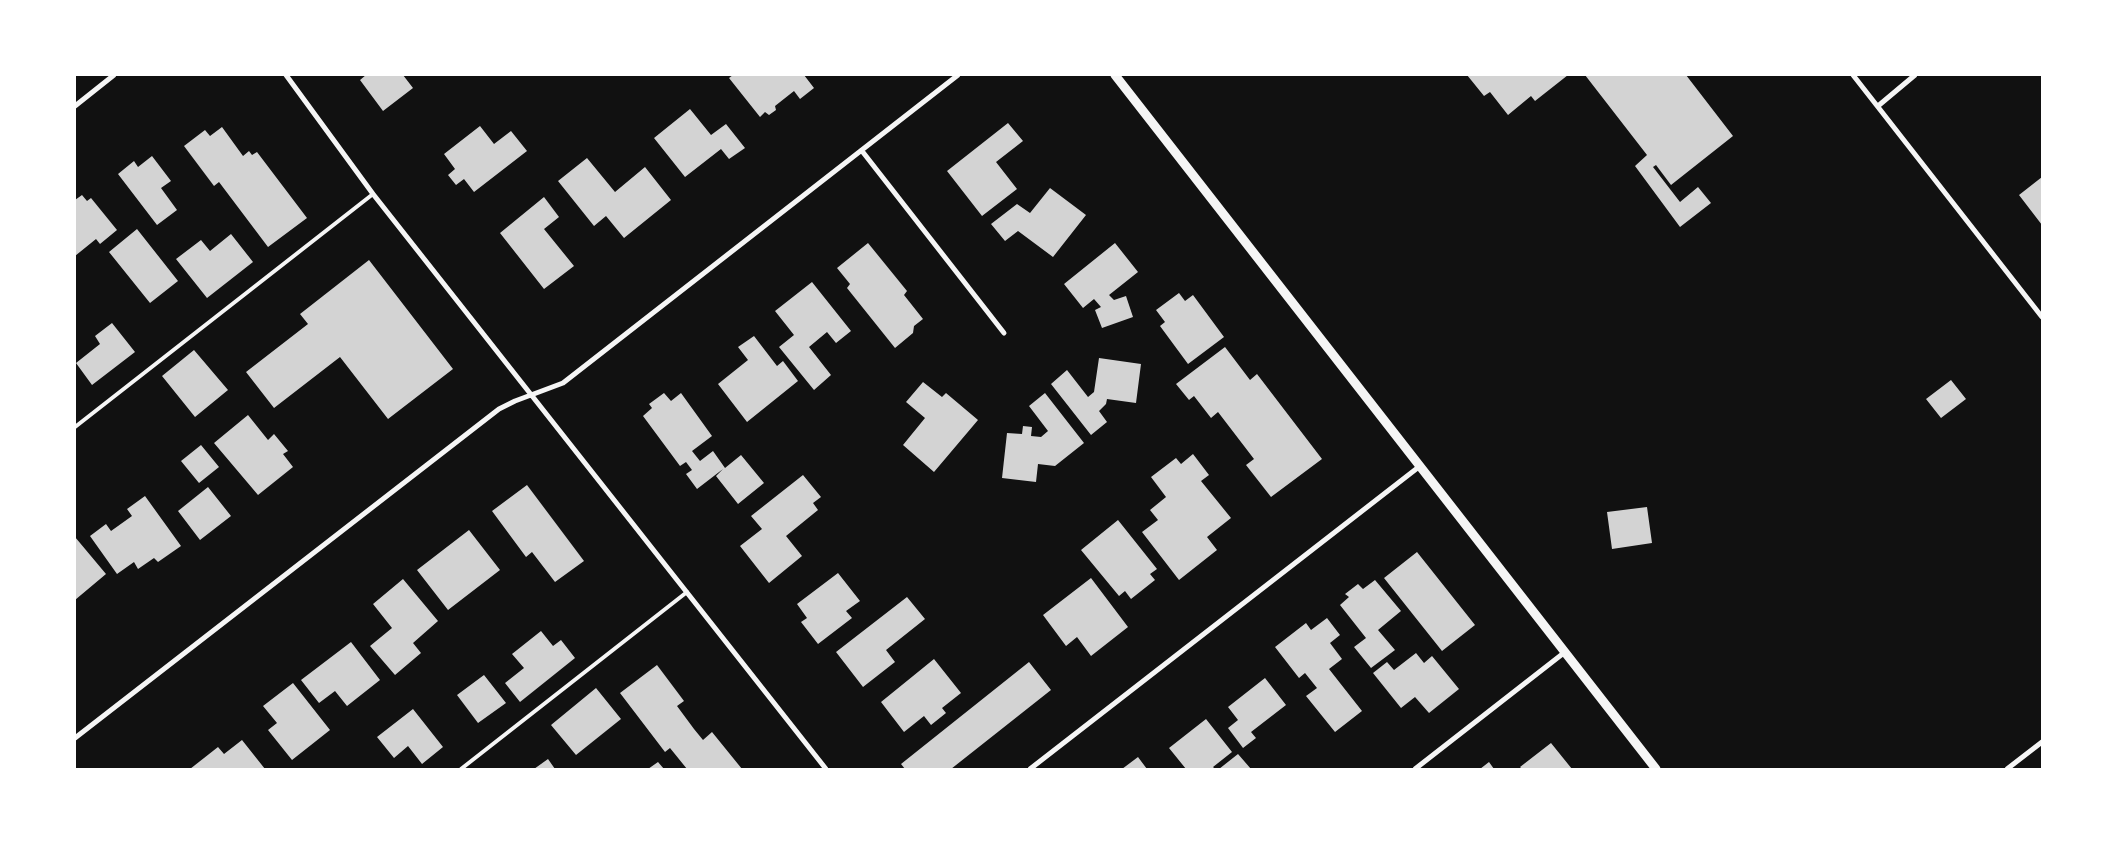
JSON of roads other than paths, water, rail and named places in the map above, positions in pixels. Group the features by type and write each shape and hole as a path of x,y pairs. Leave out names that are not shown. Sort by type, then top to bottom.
{"street":[{"path":"75,106 114,75"},
{"path":"286,75 373,194 826,769"},
{"path":"75,738 499,410 531,394 563,383 958,75"},
{"path":"1115,75 1656,769"},
{"path":"1853,75 2042,317"},
{"path":"1878,106 1915,75"},
{"path":"862,151 1004,333"},
{"path":"1030,769 1420,466"},
{"path":"1415,769 1565,652"},
{"path":"2008,769 2042,742"}],"lane":[{"path":"75,427 373,194"},
{"path":"461,769 687,592"}]}
